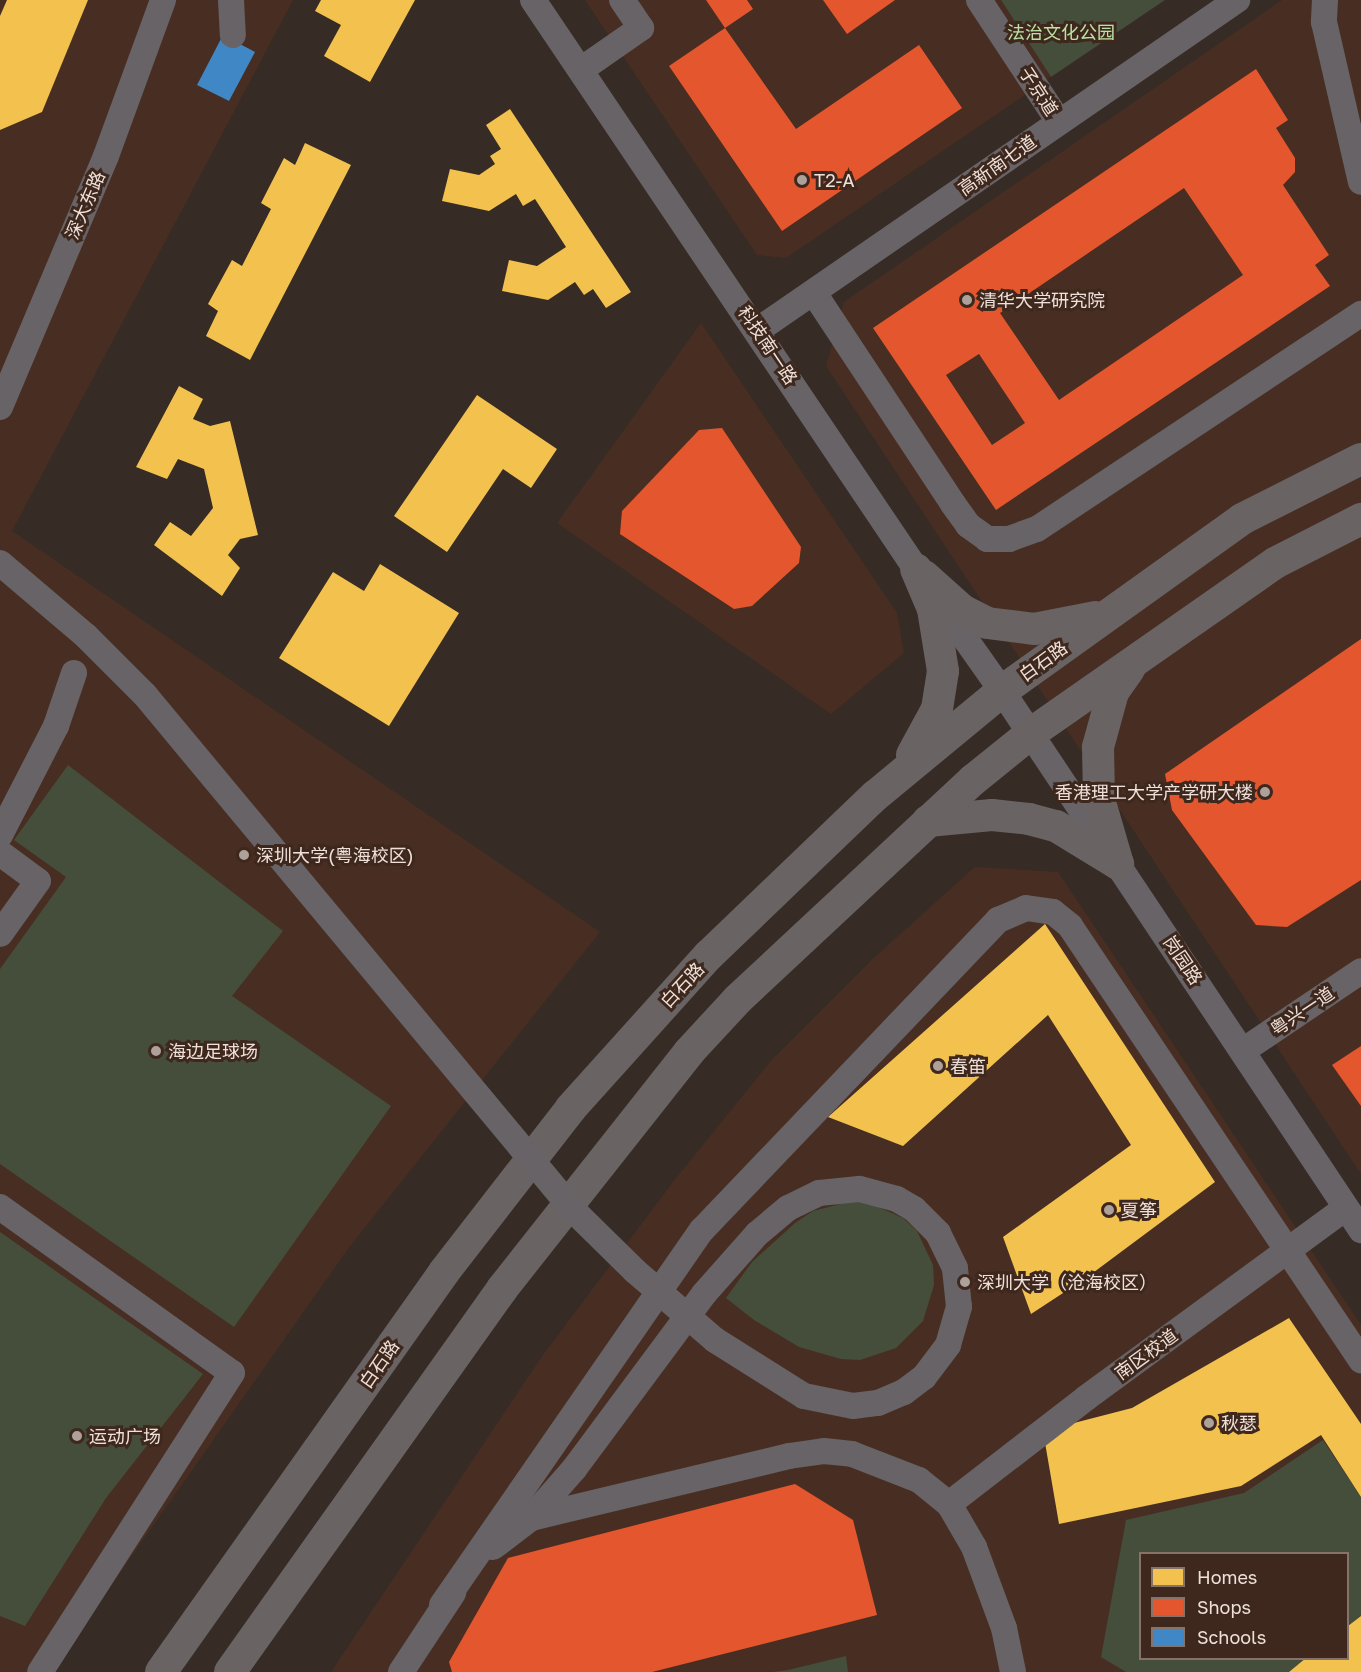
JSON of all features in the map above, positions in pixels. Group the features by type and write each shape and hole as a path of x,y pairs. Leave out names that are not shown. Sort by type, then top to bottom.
{"main road":[{"name":"白石路","path":"161,1672 444,1272 572,1108 709,955 898,776 1002,690 1242,519 1361,459"},
{"path":"230,1672 502,1289 689,1052 738,999 928,821 1030,735 1275,563 1361,519"},
{"path":"916,569 962,610 987,622 1034,629 1109,614"},
{"path":"898,776 925,734 942,687 941,650 933,609 916,569"},
{"path":"1118,864 1099,799 1098,747 1113,692 1133,663"},
{"path":"928,821 992,815 1029,819 1056,826 1118,864"}],"street":[{"name":"深大东路","path":"0,406 106,156 163,0"},
{"path":"231,0 233,35"},
{"name":"科技南一路","path":"533,0 758,330 916,569 1002,690"},
{"path":"582,69 641,28 622,0"},
{"name":"子京道","path":"979,0 1059,122"},
{"name":"高新南七道","path":"758,330 1237,0"},
{"path":"1327,0 1339,20 1361,114"},
{"path":"1327,0 1324,22 1361,182"},
{"path":"814,293 953,504 968,525 987,539 1009,539 1037,529 1361,314"},
{"path":"0,563 86,636 146,695 574,1211 666,1300 683,1313 691,1320 716,1340 746,1362 804,1396 828,1404 853,1406 878,1403 904,1392 939,1361 955,1326 959,1307 957,1277 938,1233 914,1209 897,1200 859,1189 819,1193 788,1208 757,1234 704,1294 698,1304 691,1313 684,1322 642,1377 574,1469 531,1518 492,1548 442,1605"},
{"path":"0,835 56,726 74,673"},
{"name":"岗园路","path":"1002,690 1030,735 1244,1050 1361,1230"},
{"path":"0,854 38,880 0,934"},
{"path":"401,1672 442,1605 702,1230 998,920 1026,908 1053,912 1070,926 1361,1360"},
{"name":"粤兴一道","path":"1244,1050 1361,971"},
{"path":"0,1206 232,1373 40,1672"},
{"name":"南区校道","path":"949,1504 1286,1250 1346,1208"},
{"path":"531,1518 789,1456 824,1451 852,1454 920,1479 949,1504 974,1547 1004,1628 1013,1672"}],"shaded area":[{"name":"深圳大学(粤海校区)","path":"0,0 293,0 12,531 600,932 347,1250 50,1672 0,1672"},
{"path":"585,0 1001,0 1051,77 786,258 757,255"},
{"path":"1282,0 1361,0 1361,1174 826,366 844,302"},
{"path":"701,323 897,613 904,653 831,714 557,523"},
{"name":"深圳大学（沧海校区）","path":"975,867 1058,872 1361,1325 1361,1672 331,1672 543,1355 673,1182 770,1062 875,957"}],"green space":[{"name":"法治文化公园","path":"1001,0 1165,0 1051,77"},
{"name":"海边足球场","path":"68,765 283,931 232,996 391,1106 234,1327 0,1164 0,969 66,877 14,840"},
{"path":"848,1202 867,1202 903,1218 917,1231 933,1265 934,1285 923,1321 896,1348 860,1360 841,1359 799,1347 754,1320 726,1298 752,1262 795,1223 813,1211"},
{"name":"运动广场","path":"0,1232 203,1374 106,1498 25,1626 0,1616"},
{"path":"1323,1440 1361,1497 1361,1616 1349,1625 1349,1552 1139,1552 1139,1660 1305,1660 1289,1672 1126,1672 1101,1657 1126,1520 1244,1493"},
{"path":"846,1656 848,1672 773,1672 788,1670"}],"building: Homes":[{"path":"7,0 88,0 42,112 0,130 0,16"},
{"path":"321,0 415,0 370,82 324,56 341,25 315,11"},
{"path":"510,109 631,292 606,308 593,289 584,295 575,282 548,300 502,291 509,260 537,266 566,247 535,199 523,206 516,194 489,211 442,201 450,169 479,175 495,164 490,156 501,149 486,125"},
{"path":"305,143 351,165 250,360 206,336 218,311 208,304 232,260 242,266 271,209 261,203 284,158 295,165"},
{"path":"179,386 203,399 193,419 210,426 230,421 258,535 240,539 228,555 240,568 222,596 154,545 170,522 191,536 213,508 204,469 178,459 167,479 136,467"},
{"path":"477,395 557,449 531,488 503,469 447,552 394,516"},
{"path":"380,564 459,613 389,726 279,658 333,572 364,591"},
{"path":"1045,924 1215,1182 1086,1278 1031,1314 1003,1237 1131,1145 1048,1015 903,1146 828,1117"},
{"name":"秋瑟","path":"1289,1318 1361,1424 1361,1497 1321,1435 1241,1486 1059,1524 1043,1431 1132,1408"},
{"path":"1361,1616 1361,1672 1289,1672 1304,1660 1349,1660 1349,1625"}],"building: Shops":[{"path":"706,0 747,0 753,9 725,28"},
{"path":"823,0 895,0 847,34"},
{"name":"T2-A","path":"725,28 796,129 919,45 962,108 782,231 669,66"},
{"name":"清华大学研究院","path":"1256,69 1288,120 1276,128 1295,158 1295,172 1283,185 1329,255 1315,265 1330,286 996,510 873,328","holes":["1184,188 1243,275 1059,400 1000,313","979,354 1025,423 992,445 946,375"]},
{"path":"722,428 801,547 799,563 752,606 734,609 620,534 622,511 699,430"},
{"name":"香港理工大学产学研大楼","path":"1361,639 1361,880 1287,927 1256,925 1172,810 1165,774"},
{"path":"1361,1046 1361,1106 1332,1065"},
{"path":"795,1484 853,1520 877,1615 652,1672 452,1672 449,1662 508,1558"}],"building: Schools":[{"path":"223,35 255,52 229,101 197,85"}],"place":[{"name":"T2-A","path":"802,180"},
{"name":"清华大学研究院","path":"967,300"},
{"name":"香港理工大学产学研大楼","path":"1265,792"},
{"name":"深圳大学(粤海校区)","path":"244,855"},
{"name":"海边足球场","path":"156,1051"},
{"name":"春笛","path":"938,1066"},
{"name":"夏筝","path":"1109,1210"},
{"name":"深圳大学（沧海校区）","path":"965,1282"},
{"name":"秋瑟","path":"1209,1423"},
{"name":"运动广场","path":"77,1436"}]}
